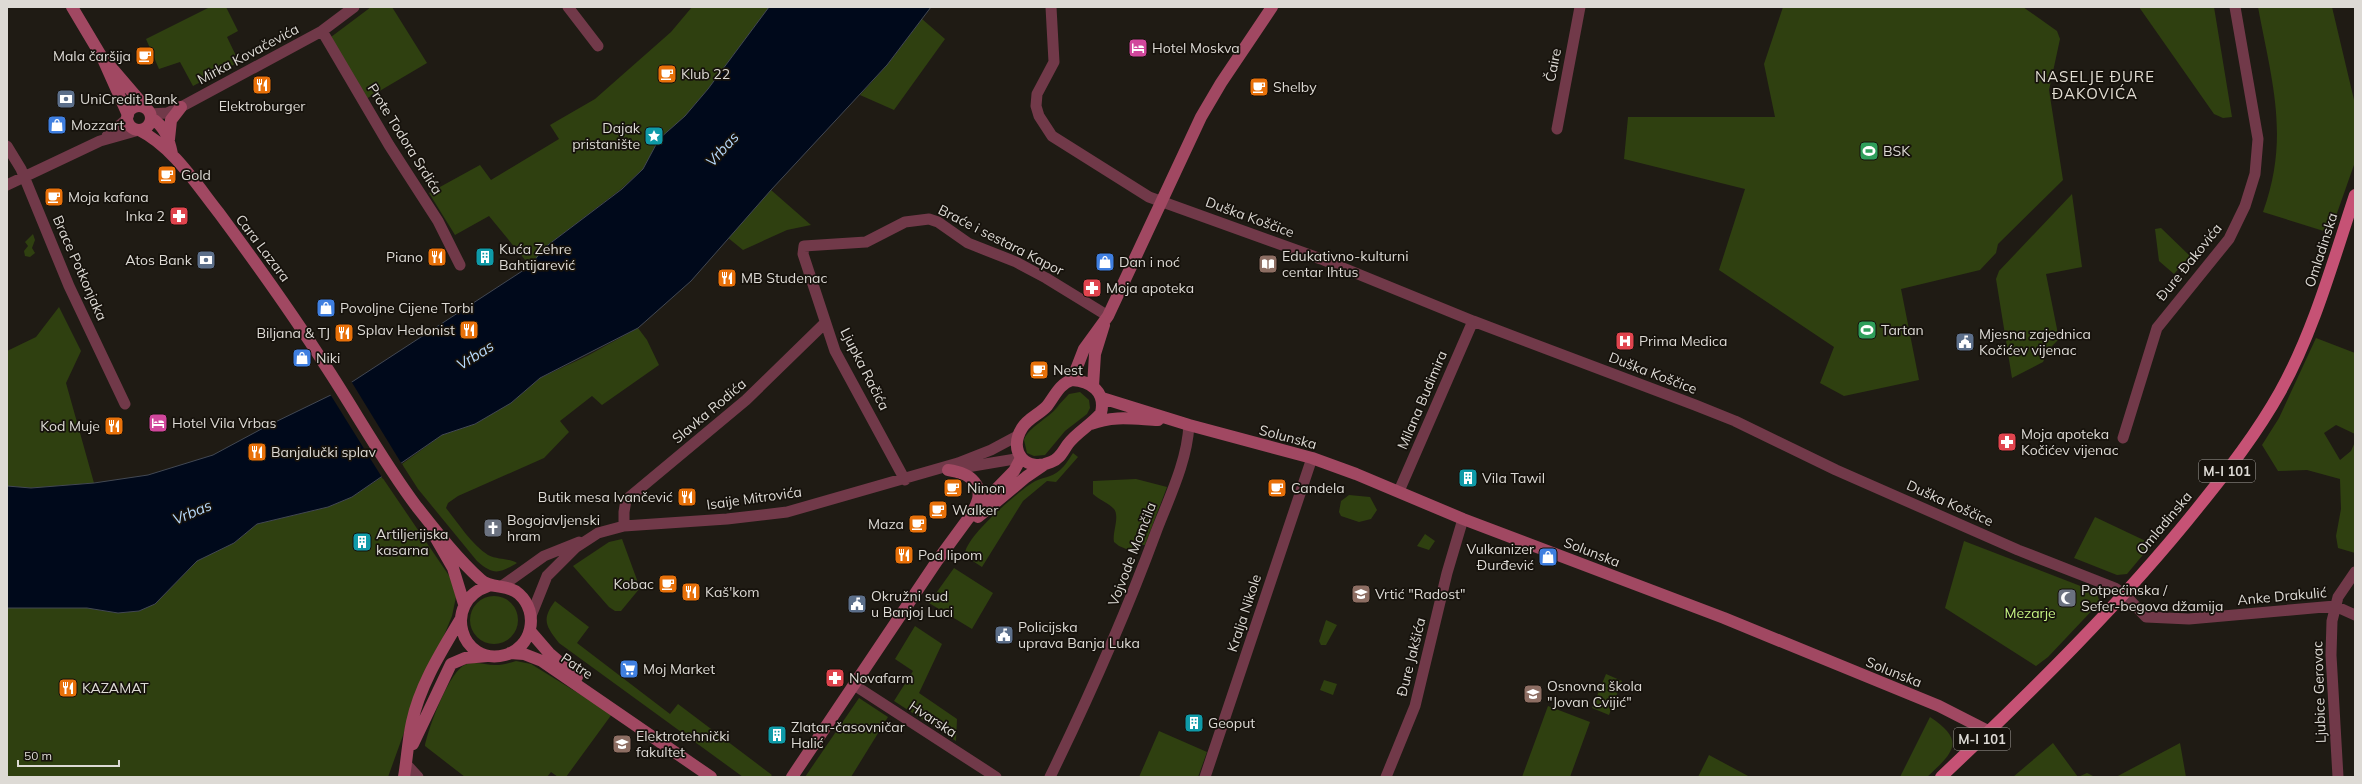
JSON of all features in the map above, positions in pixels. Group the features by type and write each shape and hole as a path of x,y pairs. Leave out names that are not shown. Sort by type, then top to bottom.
{"main road":[{"name":"Omladinska","path":"1941,777 1990,732 2124,594 2181,528 2243,450 2281,391 2317,309 2355,195"}],"street":[{"name":"Cara Lazara","path":"72,7 103,59 128,117"},
{"name":"Mirka Kovačevića","path":"149,114 167,113 181,107 322,31 354,7"},
{"path":"568,7 598,46"},
{"name":"Duška Koščice","path":"1051,7 1054,62 1037,94 1036,106 1045,127 1052,136 1149,197 1321,260 1473,321 1735,421 1836,470 2018,550 2115,588 2124,594"},
{"path":"1093,386 1095,354 1106,318 1205,110 1272,7"},
{"name":"Čaire","path":"1557,129 1580,7"},
{"name":"Đure Đakovića","path":"2123,438 2157,328 2229,239 2242,213 2252,185 2258,157 2258,139 2235,7"},
{"name":"Prote Todora Srdića","path":"322,31 389,145 438,221 460,265"},
{"name":"Cara Lazara","path":"103,59 160,125 169,140 172,154"},
{"path":"7,184 102,140 139,130 148,126 149,114 135,107 128,117 102,140"},
{"path":"169,140 172,120 181,107"},
{"path":"128,117 133,128 139,130"},
{"name":"Cara Lazara","path":"139,130 152,136 172,154 269,279 418,508"},
{"name":"Brace Potkonjaka","path":"7,146 24,177 69,286 125,404"},
{"name":"Braće i sestara Kapor","path":"806,245 860,243 876,239 905,222 929,218 938,222 968,243 1016,262 1040,275 1106,318"},
{"name":"Ljupka Račića","path":"806,245 803,248 803,254 835,351 905,480"},
{"path":"1046,464 1032,464 1021,458 1017,452 1016,443 1019,434 1026,423 1043,410 1059,388 1072,380 1084,349 1106,318"},
{"name":"Milana Budimira","path":"1399,491 1473,321"},
{"name":"Slavka Rodića","path":"624,526 626,500 746,400 825,323"},
{"path":"963,528 1026,477 1057,459 1075,436 1101,413 1102,398 1093,386 1072,380"},
{"name":"Solunska","path":"1102,398 1177,422 1312,458 1399,491 1463,519 1724,618 1939,706 1990,732"},
{"name":"Solunska","path":"1086,426 1099,421 1120,418 1177,422"},
{"name":"Vojvode Momčila","path":"1050,777 1089,697 1134,592 1183,459 1189,425"},
{"name":"Isaije Mitrovića","path":"921,476 991,450 1019,434"},
{"path":"970,516 1014,471 1021,458"},
{"name":"Isaije Mitrovića","path":"502,586 544,556 611,528 727,519 787,512 921,476 1021,458"},
{"name":"Kralja Nikole","path":"1205,777 1312,458"},
{"path":"792,777 937,560 963,528 970,516 979,498 977,486 967,475 948,470"},
{"path":"418,508 488,586"},
{"path":"418,508 453,568 464,604"},
{"name":"Đure Jakšića","path":"1386,777 1415,706 1447,573 1463,519"},
{"name":"Isaije Mitrovića","path":"531,616 547,576 575,548 589,538"},
{"path":"2335,606 2355,572"},
{"path":"404,777 408,758 412,722 418,703 432,670 460,620 464,604 473,594 488,586 502,586 519,594 527,604 531,616 530,631 524,642 510,653"},
{"name":"Anke Drakulić","path":"2124,594 2140,613 2146,617 2156,619 2197,618 2335,606 2355,615"},
{"name":"Ljubice Gerovac","path":"2335,606 2332,621 2331,655 2338,777"},
{"path":"460,620 462,633 469,645 480,653 493,656"},
{"name":"Patre","path":"530,631 549,652 622,715"},
{"name":"Patre","path":"408,758 451,664 465,658 510,653 524,654 542,661 711,777"},
{"name":"Hvarska","path":"854,685 996,777"},
{"path":"408,758 418,777"}],"green space":[{"path":"210,7 226,7 238,31 227,37 239,62 193,86 180,62 159,69 146,39"},
{"path":"371,7 392,7 427,63 366,99 331,37"},
{"path":"692,7 769,7 708,89 685,116 659,139 643,169 621,189 544,248 530,266 489,216 455,235 429,193 480,165 491,180 559,139 550,125 595,99 671,32"},
{"path":"1783,7 2023,7 2057,31 2060,39 2049,90 2063,180 1998,244 1996,253 1980,270 1901,289 1919,380 1844,396 1820,383 1834,347 1719,270 1745,189 1624,159 1628,117 1775,117 1764,64"},
{"path":"2139,7 2214,7 2232,117 2223,118 2214,114"},
{"path":"2258,7 2332,7 2355,104 2355,162 2330,233 2263,212 2271,185 2276,159 2277,134 2273,85"},
{"path":"922,19 945,39 894,110 860,95 887,65"},
{"path":"771,190 811,225 787,230 743,250 727,237"},
{"path":"2072,194 2082,267 2046,274 2059,339 2049,349 2043,362 2012,378 1996,279 1999,271"},
{"path":"2161,228 2190,256 2174,274 2159,261 2155,229"},
{"path":"33,234 35,240 32,248 35,253 30,257 25,256 24,251 28,246 25,242"},
{"path":"59,307 81,351 66,383 94,483 31,488 7,486 7,351 36,337"},
{"path":"638,328 647,340 659,365 602,405 592,396 560,421 569,432 544,458 458,496 448,503 446,508 476,546 492,557 510,560 517,563 501,571 492,571 487,569 477,561 418,489 402,464 442,435 475,424 511,403 540,378 587,356"},
{"path":"2316,338 2355,353 2355,434 2336,425 2324,433 2340,460 2351,451 2355,442 2355,553 2338,548 2336,536 2341,509 2340,479 2307,470 2278,471 2262,445 2279,418"},
{"path":"1080,392 1089,400 1090,408 1087,414 1065,431 1045,455 1034,456 1027,453 1024,440 1026,435 1051,414 1069,394"},
{"path":"1073,453 1078,457 1056,482 1047,481 1023,501 982,567 965,556 966,548 972,539 992,516 1032,483 1057,473"},
{"path":"382,477 452,580 456,597 452,616 406,727 388,777 7,777 7,608 87,608 118,613 139,611 155,604 197,561 234,543 257,524 328,507 352,497"},
{"path":"1136,479 1167,487 1145,545 1133,544 1131,551 1114,542 1116,512 1107,503 1093,494 1093,481"},
{"path":"1349,495 1370,497 1377,510 1371,519 1359,522 1341,516 1339,512 1341,501"},
{"path":"2095,517 2152,544 2127,574 2117,575 2074,558"},
{"path":"1425,534 1435,541 1429,550 1417,546"},
{"path":"622,539 640,588 621,611 615,611 609,607 573,566 609,542"},
{"name":"Mezarje","path":"1964,541 2096,592 2100,602 2048,657 2036,666 1945,608"},
{"path":"954,568 993,593 972,629 929,603"},
{"path":"489,596 499,596 511,603 518,615 518,625 511,637 499,644 489,644 481,640 474,633 470,625 470,615 474,607 481,600"},
{"path":"555,601 589,627 577,643 670,714 678,704 772,775 770,777 743,777 559,643 548,627 547,623 548,613"},
{"path":"1326,620 1337,625 1326,645 1321,645 1319,641"},
{"path":"915,626 942,644 919,693 957,719 956,741 894,701 913,671 895,659"},
{"path":"516,661 531,664 612,714 566,777 558,777 551,772 547,777 465,777 425,746 430,727 441,700 454,676 460,668 467,664 474,663 498,665"},
{"path":"1606,674 1622,681 1609,715 1592,708"},
{"path":"1324,680 1337,684 1333,695 1320,690"},
{"path":"859,698 888,717 851,777 805,777"},
{"path":"1548,706 1590,722 1570,777 1522,777"},
{"path":"1930,717 1949,733 1952,740 1952,747 1949,753 1927,777 1900,777"},
{"path":"1159,731 1207,752 1198,777 1139,777"},
{"path":"2053,743 2078,777 2013,777"},
{"path":"2180,743 2186,777 2116,777"},
{"path":"1709,755 1750,777 1698,777"},
{"path":"2087,773 2095,777 2078,777"}],"water":[{"name":"Vrbas","path":"769,7 931,7 887,65 771,190 691,281 638,328 540,378 511,403 475,424 442,435 352,497 328,507 257,524 234,543 197,561 155,604 139,611 118,613 87,608 7,608 7,486 31,488 94,483 148,475 213,455 267,426 335,393 530,266 544,248 622,189 643,169 659,139 685,116 708,89"}],"pier":[{"path":"351,381 403,466 383,479 330,394"}],"place":[{"name":"Hotel Moskva","path":"1138,48"},
{"name":"Mala čaršija","path":"145,56"},
{"name":"Klub 22","path":"667,74"},
{"name":"Elektroburger","path":"262,85"},
{"name":"Shelby","path":"1259,87"},
{"name":"UniCredit Bank","path":"66,99"},
{"name":"Mozzart","path":"57,125"},
{"name":"Dajak pristanište","path":"654,136"},
{"name":"BSK","path":"1869,151"},
{"name":"Gold","path":"167,175"},
{"name":"Moja kafana","path":"54,197"},
{"name":"Inka 2","path":"179,216"},
{"name":"Piano","path":"437,257"},
{"name":"Kuća Zehre Bahtijarević","path":"485,257"},
{"name":"Atos Bank","path":"206,260"},
{"name":"Dan i noć","path":"1105,262"},
{"name":"Edukativno-kulturni centar Ihtus","path":"1268,264"},
{"name":"MB Studenac","path":"727,278"},
{"name":"Moja apoteka","path":"1092,288"},
{"name":"Povoljne Cijene Torbi","path":"326,308"},
{"name":"Splav Hedonist","path":"469,330"},
{"name":"Tartan","path":"1867,330"},
{"name":"Biljana & TJ","path":"344,333"},
{"name":"Prima Medica","path":"1625,341"},
{"name":"Mjesna zajednica Kočićev vijenac","path":"1965,342"},
{"name":"Niki","path":"302,358"},
{"name":"Nest","path":"1039,370"},
{"name":"Hotel Vila Vrbas","path":"158,423"},
{"name":"Kod Muje","path":"114,426"},
{"name":"Moja apoteka Kočićev vijenac","path":"2007,442"},
{"name":"Banjalučki splav","path":"257,452"},
{"name":"Vila Tawil","path":"1468,478"},
{"name":"Ninon","path":"953,488"},
{"name":"Candela","path":"1277,488"},
{"name":"Butik mesa Ivančević","path":"687,497"},
{"name":"Walker","path":"938,510"},
{"name":"Maza","path":"918,524"},
{"name":"Bogojavljenski hram","path":"493,528"},
{"name":"Artiljerijska kasarna","path":"362,542"},
{"name":"Pod lipom","path":"904,555"},
{"name":"Vulkanizer Đurđević","path":"1548,557"},
{"name":"Kobac","path":"668,584"},
{"name":"Kaš'kom","path":"691,592"},
{"name":"Vrtić \"Radost\"","path":"1361,594"},
{"name":"Potpećinska / Sefer-begova džamija","path":"2067,598"},
{"name":"Okružni sud u Banjoj Luci","path":"857,604"},
{"name":"Policijska uprava Banja Luka","path":"1004,635"},
{"name":"Moj Market","path":"629,669"},
{"name":"Novafarm","path":"835,678"},
{"name":"KAZAMAT","path":"68,688"},
{"name":"Osnovna škola \"Jovan Cvijić\"","path":"1533,694"},
{"name":"Geoput","path":"1194,723"},
{"name":"Zlatar-časovničar Halić","path":"777,735"},
{"name":"Elektrotehnički fakultet","path":"622,744"}],"district":[{"name":"NASELJE ĐURE ĐAKOVIĆA","path":"2095,84"}]}
